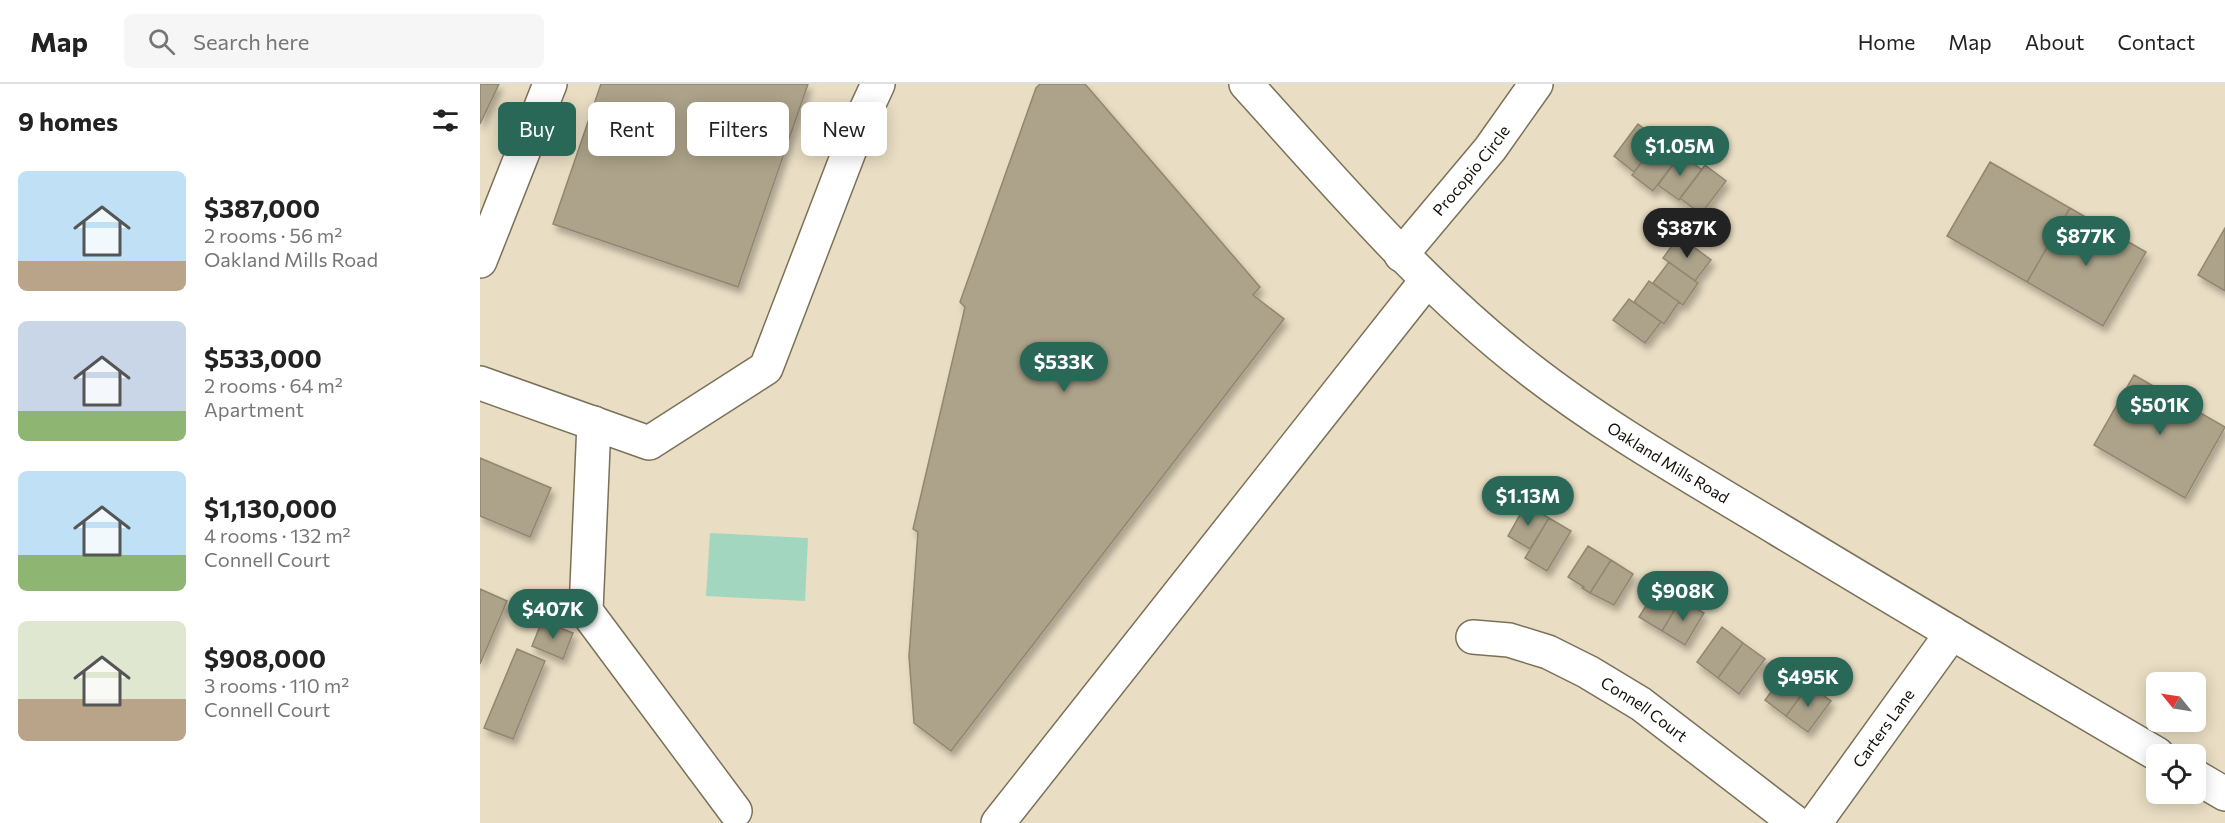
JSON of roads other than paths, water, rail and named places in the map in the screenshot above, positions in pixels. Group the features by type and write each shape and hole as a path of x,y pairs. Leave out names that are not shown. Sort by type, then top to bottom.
{"street":[{"path":"480,261 550,84"},
{"path":"480,383 649,443 766,368 860,123 878,84"},
{"name":"Oakland Mills Road","path":"1246,84 1401,255 1459,311 1529,369 1597,417 1952,633 2146,748"},
{"name":"Procopio Circle","path":"1401,255 1490,149 1536,84"},
{"path":"998,823 1427,280"},
{"path":"594,423 586,610 735,811"},
{"name":"Carters Lane","path":"1815,823 1952,633"},
{"name":"Connell Court","path":"1473,637 1509,640 1529,646 1548,652 1588,672 1641,704 1796,823"},
{"path":"2206,783 2225,794"}]}
